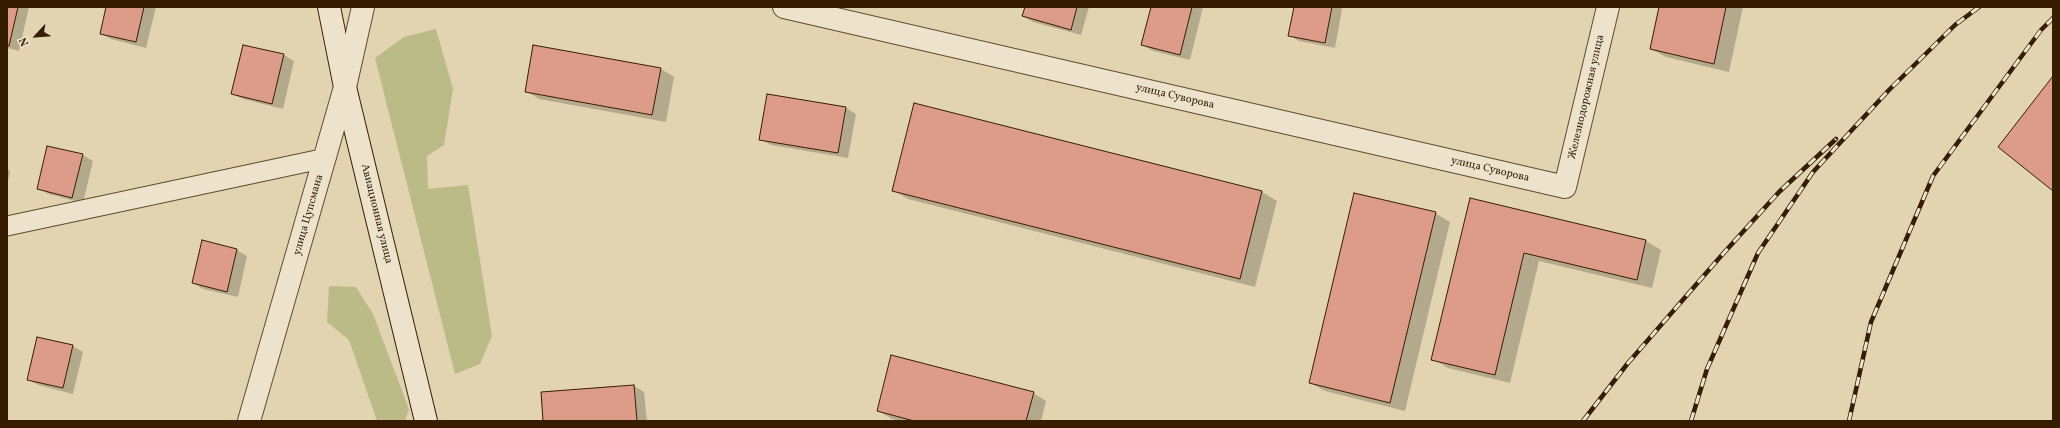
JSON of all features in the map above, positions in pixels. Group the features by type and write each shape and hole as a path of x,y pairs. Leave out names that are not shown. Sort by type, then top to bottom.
{"street":[{"name":"Авиационная улица","path":"329,7 345,87 426,421"},
{"name":"улица Цупсмана","path":"250,421 326,158 345,87 363,7"},
{"name":"улица Суворова","path":"784,7 1565,187"},
{"name":"Железнодорожная улица","path":"1565,187 1608,7"}],"lane":[{"path":"7,226 326,158"}],"green space":[{"path":"436,29 453,89 444,145 427,156 428,189 468,185 492,336 480,364 455,374 375,58 404,37"},
{"path":"329,286 356,287 373,314 409,409 405,421 377,421 349,340 327,322"}],"building":[{"path":"7,7 18,7 9,46 7,45"},
{"path":"106,7 144,7 136,42 100,34"},
{"path":"1025,7 1077,7 1071,30 1022,16"},
{"path":"1151,7 1192,7 1180,55 1141,45"},
{"path":"1294,7 1332,7 1325,43 1288,36"},
{"path":"1659,7 1726,7 1714,64 1650,49"},
{"path":"243,45 284,54 272,104 231,94"},
{"path":"533,45 661,68 652,115 525,92"},
{"path":"2053,76 2053,191 1998,147"},
{"path":"767,94 846,107 838,153 759,140"},
{"path":"914,103 1262,191 1240,279 892,191"},
{"path":"47,146 83,154 72,198 37,189"},
{"path":"1354,193 1436,212 1390,403 1309,383"},
{"path":"1470,198 1646,240 1637,280 1524,253 1495,375 1431,360"},
{"path":"202,240 237,249 227,292 192,283"},
{"path":"37,337 73,345 63,388 27,380"},
{"path":"891,355 1034,392 1026,421 914,421 877,411"},
{"path":"634,385 637,421 543,421 541,392"}],"railway":[{"path":"1691,421 1707,369 1758,253 1813,172 1889,90 1955,25 1979,7"},
{"path":"1849,421 1871,322 1933,176 2041,30 2053,18"},
{"path":"1583,421 1628,363 1721,256 1779,192 1836,139"}]}
